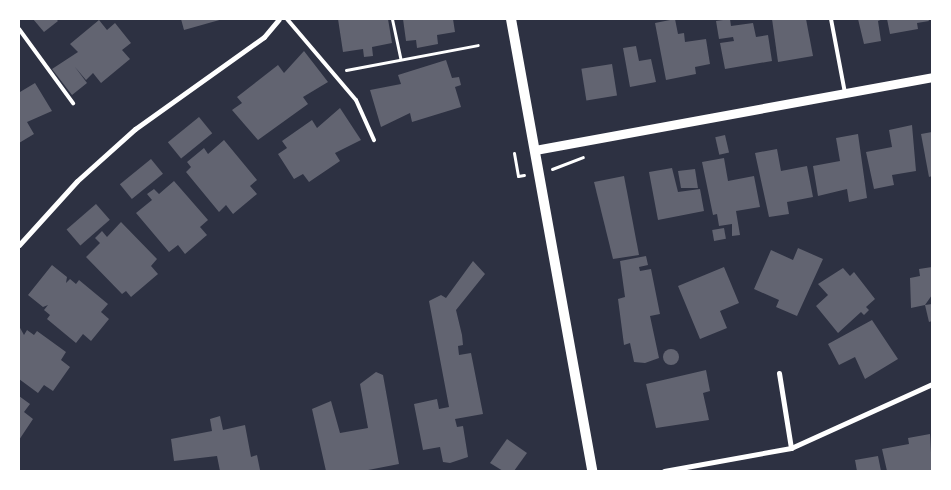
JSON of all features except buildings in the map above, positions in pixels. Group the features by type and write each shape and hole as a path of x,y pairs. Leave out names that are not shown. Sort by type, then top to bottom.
{"main road":[{"path":"511,19 592,471"}],"street":[{"path":"19,245 77,181 135,129 264,37 279,19"},
{"path":"535,150 932,77"},
{"path":"779,373 792,448"},
{"path":"664,471 792,448 932,384"}],"lane":[{"path":"287,19 356,100 374,140"},
{"path":"831,19 845,93"},
{"path":"19,28 73,103"}],"path":[{"path":"392,19 400,58"},
{"path":"335,74 400,58 478,45"},
{"path":"514,154 518,176"}]}
